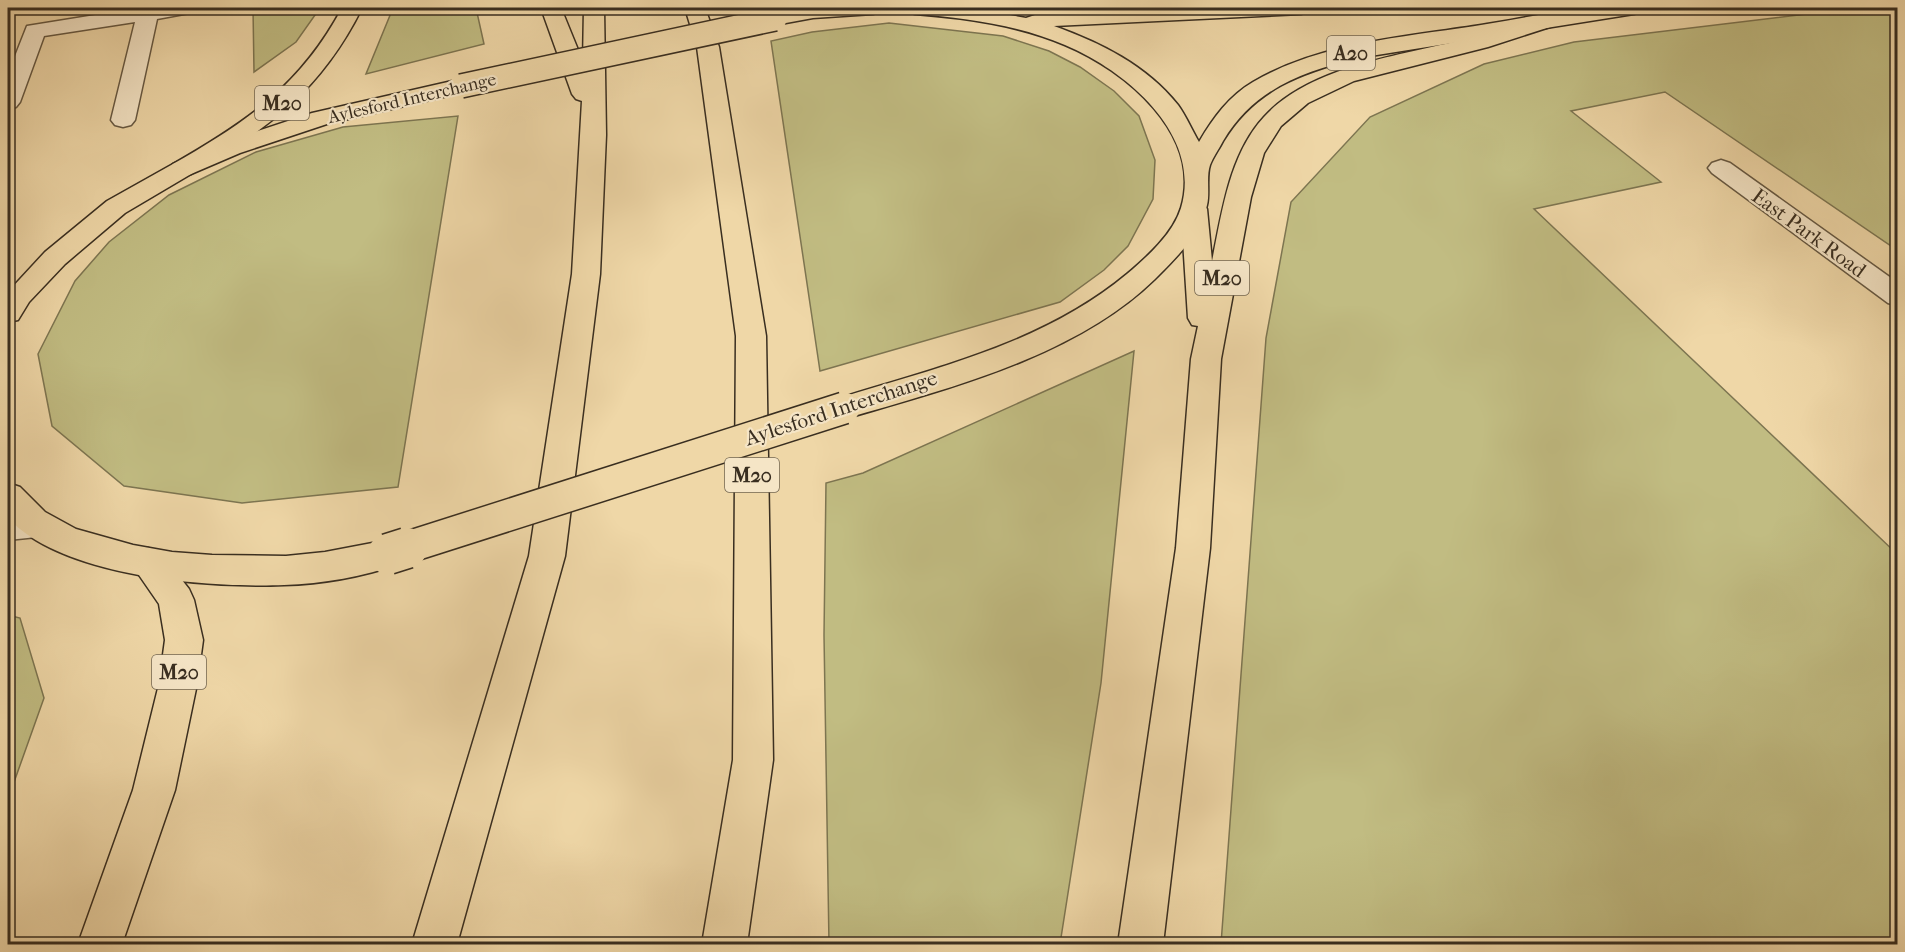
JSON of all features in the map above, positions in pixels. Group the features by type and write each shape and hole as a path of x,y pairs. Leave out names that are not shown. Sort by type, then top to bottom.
{"main road":[{"name":"M20","path":"182,169 257,124 284,101 311,75 331,49 352,8"},
{"path":"551,8 593,118"},
{"path":"434,945 547,556 586,274 593,118 594,8"},
{"name":"M20","path":"695,8 708,47 751,336 753,760 725,945"},
{"name":"Aylesford Interchange","path":"8,313 19,296 55,258 116,207 182,169 231,148 320,118 461,86 775,19 813,12 873,8"},
{"name":"Aylesford Interchange","path":"8,496 22,526 79,546 148,562 245,573 316,568 388,554 990,360 1051,336 1098,310 1137,281 1169,249 1194,209 1197,166 1180,124 1160,97 1133,73 1100,52 1018,22 939,8 915,8"},
{"path":"1018,22 1301,8"},
{"name":"A20","path":"1197,166 1216,130 1234,108 1261,87 1302,68 1356,51 1634,8"},
{"name":"M20","path":"1140,945 1193,548 1206,359 1238,197 1252,153 1272,122 1300,98 1346,76 1480,42 1549,21"},
{"name":"M20","path":"1194,209 1206,359"},
{"name":"M20","path":"100,945 154,790 178,684 184,640 176,600 148,562"}],"street":[{"path":"8,102 26,32 43,8"},
{"path":"26,32 148,11 188,8"},
{"path":"123,120 148,11"},
{"name":"East Park Road","path":"1721,168 1898,297"}],"shaded area":[{"path":"253,8 320,8 296,42 254,72"},
{"path":"393,8 476,8 484,44 366,74"},
{"path":"1856,8 1897,8 1897,250 1665,92 1571,111 1661,182 1534,209 1897,554 1897,944 1221,944 1266,338 1291,202 1370,117 1484,64 1574,42"},
{"path":"889,23 1003,36 1049,51 1080,67 1114,91 1139,116 1155,160 1153,199 1128,246 1104,270 1060,302 820,371 771,41 812,32"},
{"path":"458,116 398,487 242,503 124,486 52,426 38,354 75,281 109,242 169,195 256,152 343,127"},
{"path":"1134,351 1101,683 1060,944 829,944 824,635 826,483 863,473"},
{"path":"8,615 20,618 44,698 8,799"}]}
